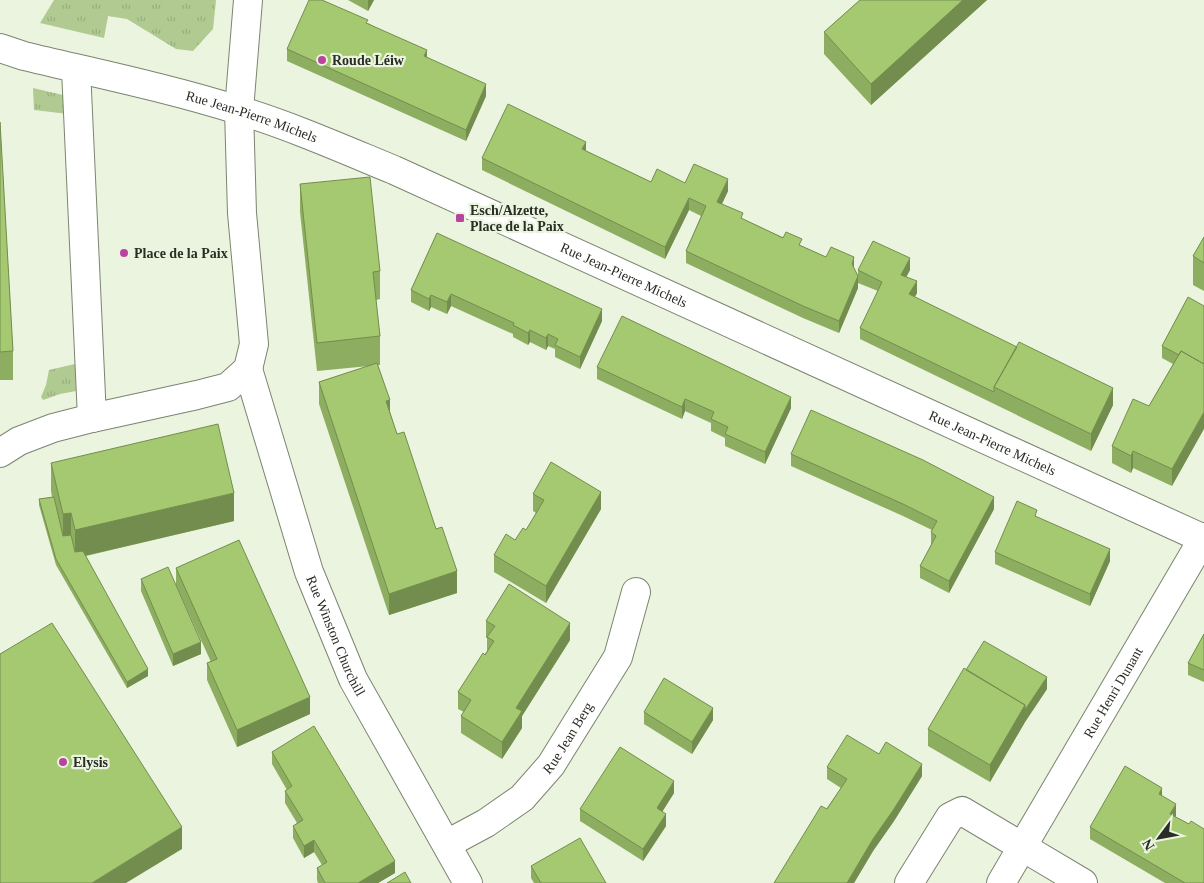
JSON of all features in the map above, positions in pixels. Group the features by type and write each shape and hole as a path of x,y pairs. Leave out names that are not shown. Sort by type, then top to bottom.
{"street":[{"path":"0,453 19,441 53,428 228,387 248,369 254,344 242,213 239,110 248,0"},
{"name":"Rue Jean-Pierre Michels","path":"0,48 24,56 174,92 239,110 295,130 394,170 1204,539"},
{"path":"76,68 92,418"},
{"name":"Rue Winston Churchill","path":"248,369 309,572 353,679 468,883"},
{"name":"Rue Henri Dunant","path":"1001,883 1204,539"},
{"name":"Rue Jean Berg","path":"447,844 486,824 522,798 551,765 618,657 636,592"},
{"path":"909,883 950,817 962,811 1083,883"}],"green space":[{"path":"54,0 216,0 213,29 193,51 176,49 127,19 108,16 104,38 40,23"},
{"path":"33,88 67,96 68,114 34,110"},
{"path":"75,364 76,391 43,400 41,397 49,370"}],"building":[{"path":"309,0 322,0 368,20 366,23 427,50 424,56 486,84 466,130 287,49"},
{"path":"860,0 963,0 871,84 824,32"},
{"path":"508,104 586,142 582,149 651,182 657,169 685,183 694,164 728,179 717,202 743,213 741,218 783,238 786,232 802,239 799,245 826,257 831,247 854,257 852,264 858,276 839,321 686,251 706,206 689,198 665,247 482,158"},
{"path":"0,122 13,351 0,352"},
{"path":"370,177 380,271 373,272 380,336 317,343 300,184"},
{"path":"437,233 602,309 580,357 555,345 558,339 548,334 546,338 530,330 528,333 513,325 514,323 451,294 447,302 431,295 429,299 411,290"},
{"path":"1204,237 1204,263 1193,256"},
{"path":"873,241 910,258 901,275 917,281 909,294 1017,347 994,387 994,392 860,328 882,282 858,270"},
{"path":"1188,297 1204,306 1204,364 1181,351 1179,355 1162,346"},
{"path":"622,316 791,397 765,452 725,434 728,427 711,419 714,412 685,399 682,407 597,367"},
{"path":"1019,342 1113,388 1091,434 994,387"},
{"path":"1181,351 1204,364 1204,412 1172,469 1133,451 1131,456 1112,446 1133,399 1149,406"},
{"path":"377,363 390,400 386,401 397,434 404,432 436,529 442,527 457,571 389,594 319,382"},
{"path":"811,410 923,460 994,497 949,581 920,566 936,536 931,532 937,521 791,454"},
{"path":"218,424 234,493 75,530 71,513 63,514 51,463"},
{"path":"551,462 601,492 546,586 494,555 506,534 515,540 523,528 526,530 544,500 533,494"},
{"path":"54,497 63,536 71,535 75,552 83,551 148,669 127,682 56,559 39,499"},
{"path":"1017,501 1037,510 1035,516 1110,549 1090,594 995,552"},
{"path":"239,540 310,697 237,730 207,663 217,659 176,568"},
{"path":"168,567 201,642 173,654 141,579"},
{"path":"509,584 570,623 516,708 522,711 502,742 461,716 471,700 458,692 483,653 485,655 494,641 487,637 495,626 486,621"},
{"name":"Elysis","path":"52,623 182,827 92,883 0,883 0,654"},
{"path":"1204,634 1204,670 1188,663"},
{"path":"984,641 1047,677 1025,710 1025,705 966,670"},
{"path":"964,668 1025,705 990,765 928,729"},
{"path":"664,678 713,708 692,742 644,712"},
{"path":"314,726 395,861 358,883 325,883 317,868 327,862 314,840 304,846 293,826 303,820 285,791 292,786 272,752"},
{"path":"847,735 879,754 886,742 922,764 847,883 774,883 821,806 827,809 847,779 827,767"},
{"path":"620,747 674,781 657,808 666,814 643,849 580,809"},
{"path":"1125,766 1162,788 1159,794 1176,804 1170,814 1189,824 1191,821 1204,829 1204,883 1185,883 1090,827"},
{"path":"580,838 606,883 541,883 531,866"},
{"path":"405,872 411,883 387,883"}],"place":[{"name":"Roude Léiw","path":"322,60"},
{"name":"Esch/Alzette, Place de la Paix","path":"460,218"},
{"name":"Place de la Paix","path":"124,253"},
{"name":"Elysis","path":"63,762"}]}
